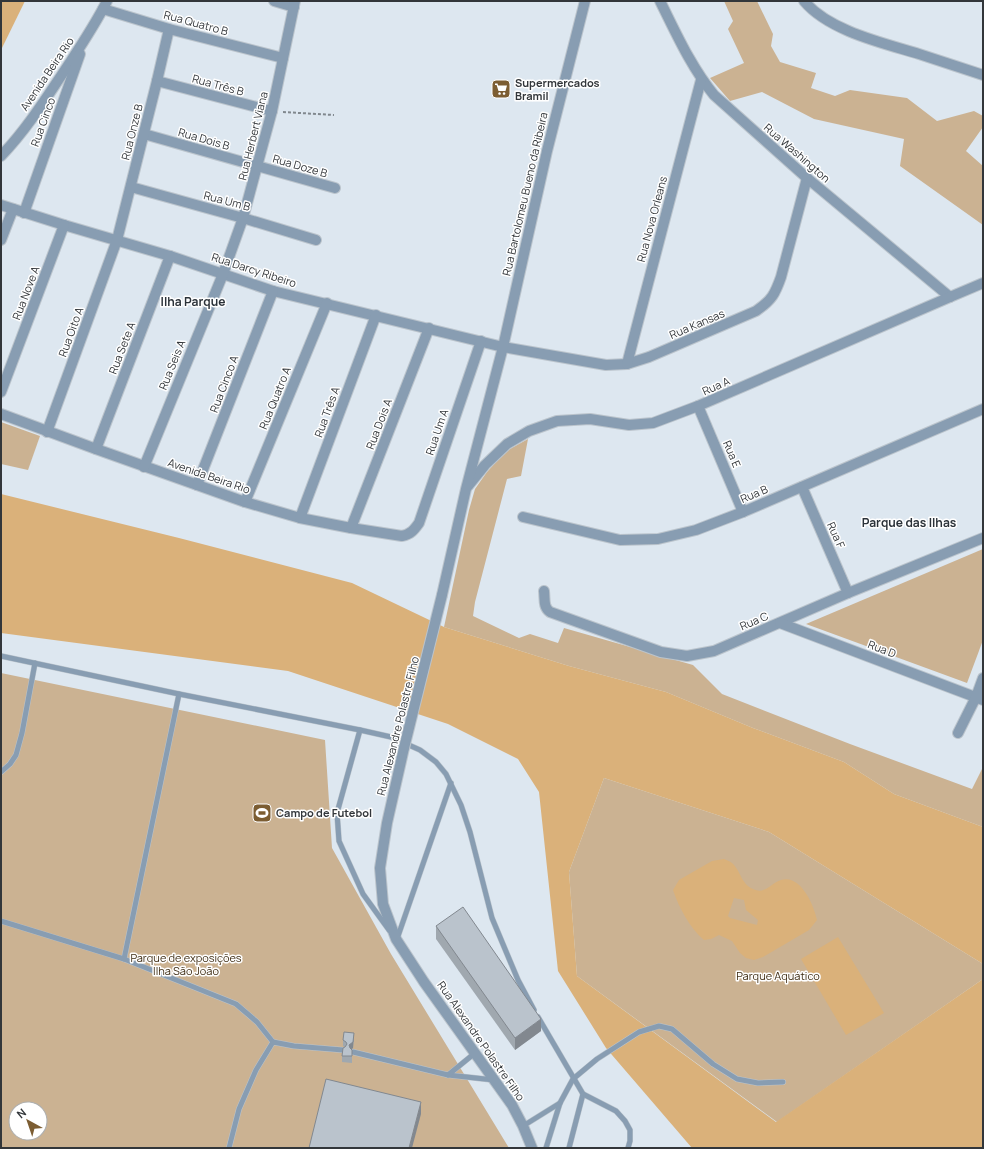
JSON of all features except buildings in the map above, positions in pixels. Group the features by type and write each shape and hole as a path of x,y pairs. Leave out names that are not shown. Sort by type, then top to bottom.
{"street":[{"path":"274,1 294,4"},
{"name":"Rua Bartolomeu Bueno da Ribeira","path":"502,347 547,151 585,1"},
{"name":"Rua Washington","path":"660,1 701,80 729,110 806,178 950,297"},
{"path":"804,1 825,20 864,38 983,75"},
{"name":"Rua Herbert Viana","path":"223,274 243,218 258,166 272,111 294,4"},
{"name":"Rua Quatro B","path":"105,5 169,28 283,58"},
{"name":"Avenida Beira Rio","path":"1,156 18,139 40,108 85,39 105,5"},
{"name":"Rua Onze B","path":"117,240 169,28"},
{"name":"Rua Cinco","path":"24,213 85,39"},
{"name":"Rua Nova Orleans","path":"627,364 701,80"},
{"name":"Rua Três B","path":"157,81 272,111"},
{"name":"Rua Dois B","path":"144,134 258,166"},
{"name":"Rua Doze B","path":"258,166 335,188"},
{"name":"Rua Kansas","path":"502,347 606,365 627,364 756,312 768,303 775,292 781,276 806,178"},
{"name":"Rua Um B","path":"131,187 316,240"},
{"name":"Rua Darcy Ribeiro","path":"1,206 170,256 273,291 502,347"},
{"path":"1,240 13,209"},
{"name":"Rua Nove A","path":"1,392 64,225"},
{"name":"Rua Oito A","path":"48,432 117,240"},
{"name":"Rua Sete A","path":"96,449 170,256"},
{"name":"Rua Seis A","path":"144,467 223,274"},
{"name":"Rua A","path":"466,489 485,465 507,444 529,431 557,421 590,419 629,426 653,423 698,406 983,283"},
{"name":"Rua Cinco A","path":"197,485 273,291"},
{"name":"Rua Quatro A","path":"245,502 326,303"},
{"name":"Rua Três A","path":"300,518 376,315"},
{"name":"Rua Dois A","path":"351,528 429,328"},
{"name":"Rua Um A","path":"414,530 419,523 481,341"},
{"name":"Rua Alexandre Polastre Filho","path":"502,347 466,489 442,595 386,823 380,868 383,904 396,939 424,982 512,1105 532,1148"},
{"name":"Rua E","path":"698,406 743,512"},
{"name":"Rua B","path":"522,517 620,540 658,539 681,534 696,530 743,512 983,409"},
{"name":"Avenida Beira Rio","path":"1,414 144,467 245,502 300,518 402,536 409,534 414,530"},
{"name":"Rua F","path":"802,487 848,593"},
{"name":"Rua C","path":"544,591 546,610 550,612 662,652 687,656 714,651 848,593 983,538"},
{"name":"Rua D","path":"780,623 980,698"},
{"path":"958,733 980,698 983,678"}],"lane":[{"path":"1,656 178,694 391,737 420,750 436,762 446,774 461,805 470,832 492,918 518,980 541,1023 583,1094 616,1111 625,1120 630,1130 630,1141 628,1148"},
{"path":"1,772 16,756 22,734 35,663"},
{"path":"124,959 178,694"},
{"path":"360,730 337,813 339,841 363,894 376,914 396,939"},
{"path":"396,939 451,783"},
{"path":"1,921 124,959 236,1004 257,1022 273,1042 294,1046 343,1050"},
{"path":"546,1148 560,1104 573,1079 597,1059 639,1032 659,1026 672,1029 713,1064 737,1079 758,1083 783,1082"},
{"path":"229,1148 239,1109 256,1070 273,1042"},
{"path":"353,1052 448,1074 495,1080"},
{"path":"448,1074 476,1053"},
{"path":"569,1148 583,1094"},
{"path":"523,1126 560,1104"}],"path":[{"path":"272,111 334,115"}],"green space":[{"path":"724,1 757,1 773,34 771,46 780,62 816,73 811,88 835,96 850,90 907,98 937,121 974,111 983,116 983,127 966,151 983,166 983,225 900,166 904,139 814,119 762,92 730,101 710,78 744,63 728,29 733,21"},
{"path":"1,422 40,436 28,470 1,464"},
{"path":"528,439 521,476 507,479 475,602 473,616 519,638 530,634 558,643 564,628 693,665 722,694 850,744 972,789 983,767 983,827 894,794 844,762 753,728 666,692 569,666 444,627 469,510 475,489 487,472 506,451"},
{"path":"983,549 983,640 967,683 806,624"},
{"name":"Parque de exposições Ilha São João","path":"1,673 325,740 332,848 391,954 509,1148 1,1148"},
{"name":"Parque Aquático","path":"604,778 769,832 983,964 983,979 777,1122 577,976 569,872"}],"shaded area":[{"path":"1,1 25,1 1,50"},
{"path":"1,494 352,583 444,627 569,666 666,692 753,728 844,762 894,794 983,827 983,964 769,832 604,778 569,872 577,976 776,1122 983,979 983,1148 692,1148 606,1048 558,971 539,792 518,759 448,724 288,671 1,633"},
{"path":"724,859 731,862 735,866 743,881 753,889 761,891 781,880 788,879 795,882 805,892 810,900 817,920 809,930 763,957 754,960 746,958 740,953 732,941 719,935 711,939 704,940 694,930 678,904 673,890 679,880 712,861","holes":["734,898 744,900 746,910 758,920 757,925 730,918 728,916"]},
{"path":"838,937 884,1013 846,1035 801,959"}],"place":[{"name":"Supermercados Bramil","path":"501,89"},
{"name":"Campo de Futebol","path":"262,813"}],"district":[{"name":"Ilha Parque","path":"193,302"},
{"name":"Parque das Ilhas","path":"909,523"}]}
